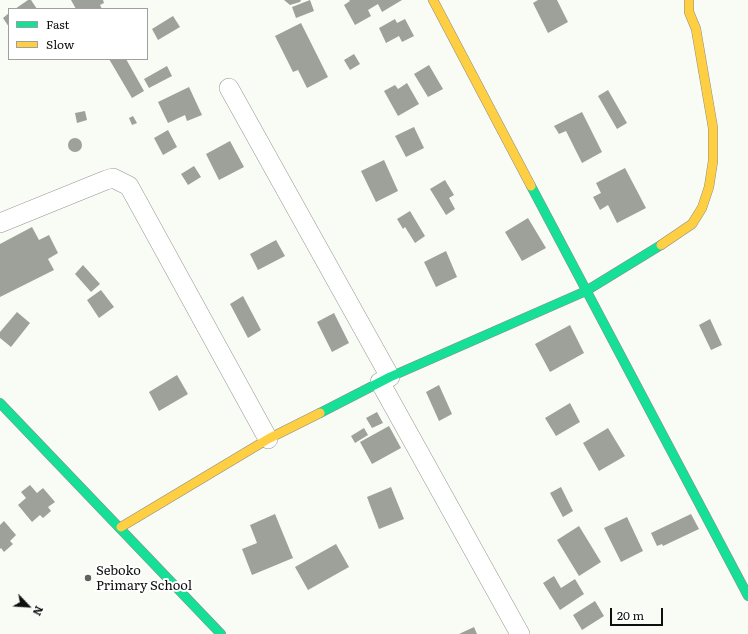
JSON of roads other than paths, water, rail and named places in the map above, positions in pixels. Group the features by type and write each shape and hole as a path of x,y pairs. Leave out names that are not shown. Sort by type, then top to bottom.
{"street":[{"path":"433,0 748,596"},
{"path":"121,527 268,440 385,380 586,291 677,236 692,224 702,208 709,187 713,161 713,128 696,29 689,12 689,0"},
{"path":"229,88 520,634"},
{"path":"0,223 106,180 113,178 129,186 268,440"},
{"path":"2,410 121,527 221,634"}],"place":[{"name":"Seboko Primary School","path":"88,578"}]}
